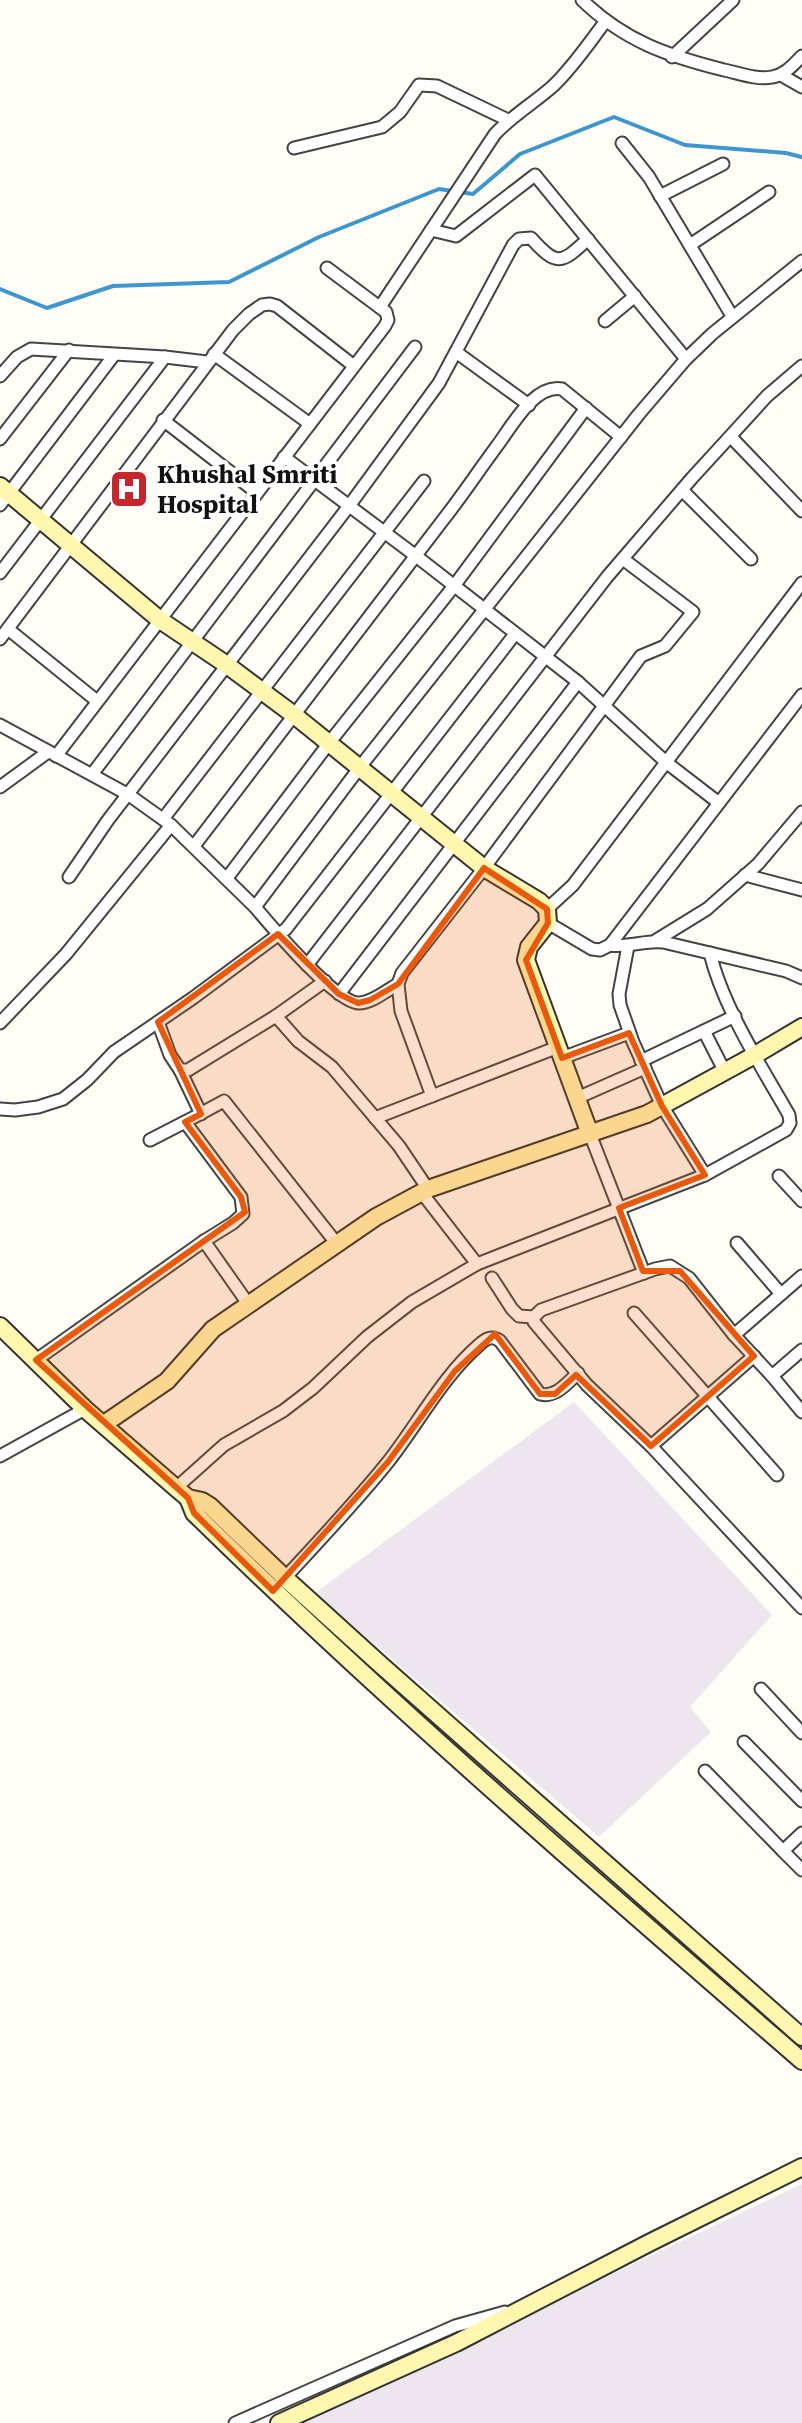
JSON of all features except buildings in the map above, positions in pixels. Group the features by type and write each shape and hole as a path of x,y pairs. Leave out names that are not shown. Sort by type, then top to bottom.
{"main road":[{"path":"3,495 39,520 160,620 294,715 484,868 539,901 548,916 529,947 526,960 590,1134"},
{"path":"104,1424 167,1381 213,1329 376,1217 425,1191 662,1106 802,1027"},
{"path":"0,1326 85,1409 182,1493 194,1513 273,1591 494,1791 802,2061"},
{"path":"182,1493 210,1506 285,1578 802,2037"},
{"path":"279,2423 456,2343 802,2167"}],"street":[{"path":"582,0 605,22 636,41 672,57 753,77 769,78 781,75 802,56"},
{"path":"592,10 604,0"},
{"path":"672,57 733,0"},
{"path":"380,307 495,134 566,73 605,22"},
{"path":"781,75 802,87"},
{"path":"294,148 382,127 400,112 419,85 437,86 508,120"},
{"path":"622,143 660,196 732,316"},
{"path":"660,196 723,164"},
{"path":"431,230 456,236 535,175 686,359"},
{"path":"690,245 769,192"},
{"path":"69,877 439,383 519,239 531,238 547,256 560,260 566,259 588,239"},
{"path":"255,907 483,609 686,359 732,316 802,261"},
{"path":"0,787 52,754 97,701 388,320 386,312 327,268"},
{"path":"605,321 635,296"},
{"path":"97,701 4,634 163,420 211,358 249,314 262,305 277,306 354,366"},
{"path":"93,773 415,347"},
{"path":"0,376 4,362 31,349 211,358 310,424"},
{"path":"0,439 69,350"},
{"path":"456,352 529,405"},
{"path":"3,495 114,355"},
{"path":"0,573 165,357"},
{"path":"307,965 623,559 767,396 802,366"},
{"path":"194,846 529,405 544,391 553,387 562,389 621,437"},
{"path":"227,878 454,586 586,408"},
{"path":"163,420 256,492"},
{"path":"731,437 802,511"},
{"path":"284,457 578,682 667,763 719,803"},
{"path":"0,1023 66,954 167,822 261,691 424,481"},
{"path":"682,490 751,559"},
{"path":"432,1096 401,1011 398,984 402,973 641,656 665,646 693,612 623,559"},
{"path":"802,583 548,916 592,949 600,950 610,945 802,695"},
{"path":"0,1109 38,1107 63,1099 114,1052 193,998 294,921 515,634"},
{"path":"339,994 578,682"},
{"path":"0,725 93,773 167,822 227,878 307,965 339,994 358,1003 370,1000 398,984"},
{"path":"610,945 628,946 655,941 707,909 758,864 802,812"},
{"path":"745,875 802,890"},
{"path":"655,941 797,974 802,978"},
{"path":"628,946 619,994 629,1033 662,1106 705,1175"},
{"path":"182,1493 224,1445 283,1411 412,1302 477,1264 705,1175 786,1130 790,1123 789,1115 715,975 710,953"},
{"path":"180,1070 188,1070 276,1016 325,981"},
{"path":"276,1016 298,1041 332,1067 399,1146 425,1191 477,1264"},
{"path":"577,1098 735,1016"},
{"path":"158,1022 170,1055 201,1114"},
{"path":"704,1031 725,1072"},
{"path":"375,1118 560,1053 629,1033"},
{"path":"150,1140 224,1101 337,1244"},
{"path":"36,1360 243,1214 241,1197 185,1122"},
{"path":"590,1134 644,1273"},
{"path":"779,1176 802,1201"},
{"path":"204,1241 249,1305"},
{"path":"737,1243 781,1294"},
{"path":"492,1278 519,1316 534,1317 541,1310 670,1266 689,1278 802,1412"},
{"path":"734,1335 802,1276"},
{"path":"634,1313 777,1475"},
{"path":"534,1317 534,1322 578,1373 651,1446 802,1608"},
{"path":"273,1591 388,1462 455,1371 480,1344 495,1337 500,1341 540,1394 555,1394 578,1373"},
{"path":"772,1376 802,1350"},
{"path":"651,1446 754,1356"},
{"path":"0,1456 85,1409"},
{"path":"761,1689 802,1733"},
{"path":"744,1742 802,1801"},
{"path":"705,1771 802,1870"},
{"path":"783,1851 802,1833"},
{"path":"235,2423 455,2326 521,2308"}],"highlighted area":[{"path":"484,868 547,909 548,923 526,960 562,1058 629,1033 662,1106 705,1175 619,1208 643,1271 680,1271 754,1356 651,1446 576,1375 555,1394 540,1394 495,1334 455,1371 388,1462 273,1591 194,1513 188,1498 36,1360 245,1212 241,1197 185,1122 201,1114 158,1022 278,934 339,994 358,1003 370,1000 398,984"}],"shaded area":[{"path":"574,1402 772,1615 690,1707 711,1732 599,1837 315,1593"},
{"path":"802,2184 802,2423 296,2423"}],"waterway":[{"path":"0,289 47,308 113,286 229,282 319,237 439,189 473,194 520,154 614,117 685,145 802,157"}],"place":[{"name":"Khushal Smriti Hospital","path":"129,489"}]}
